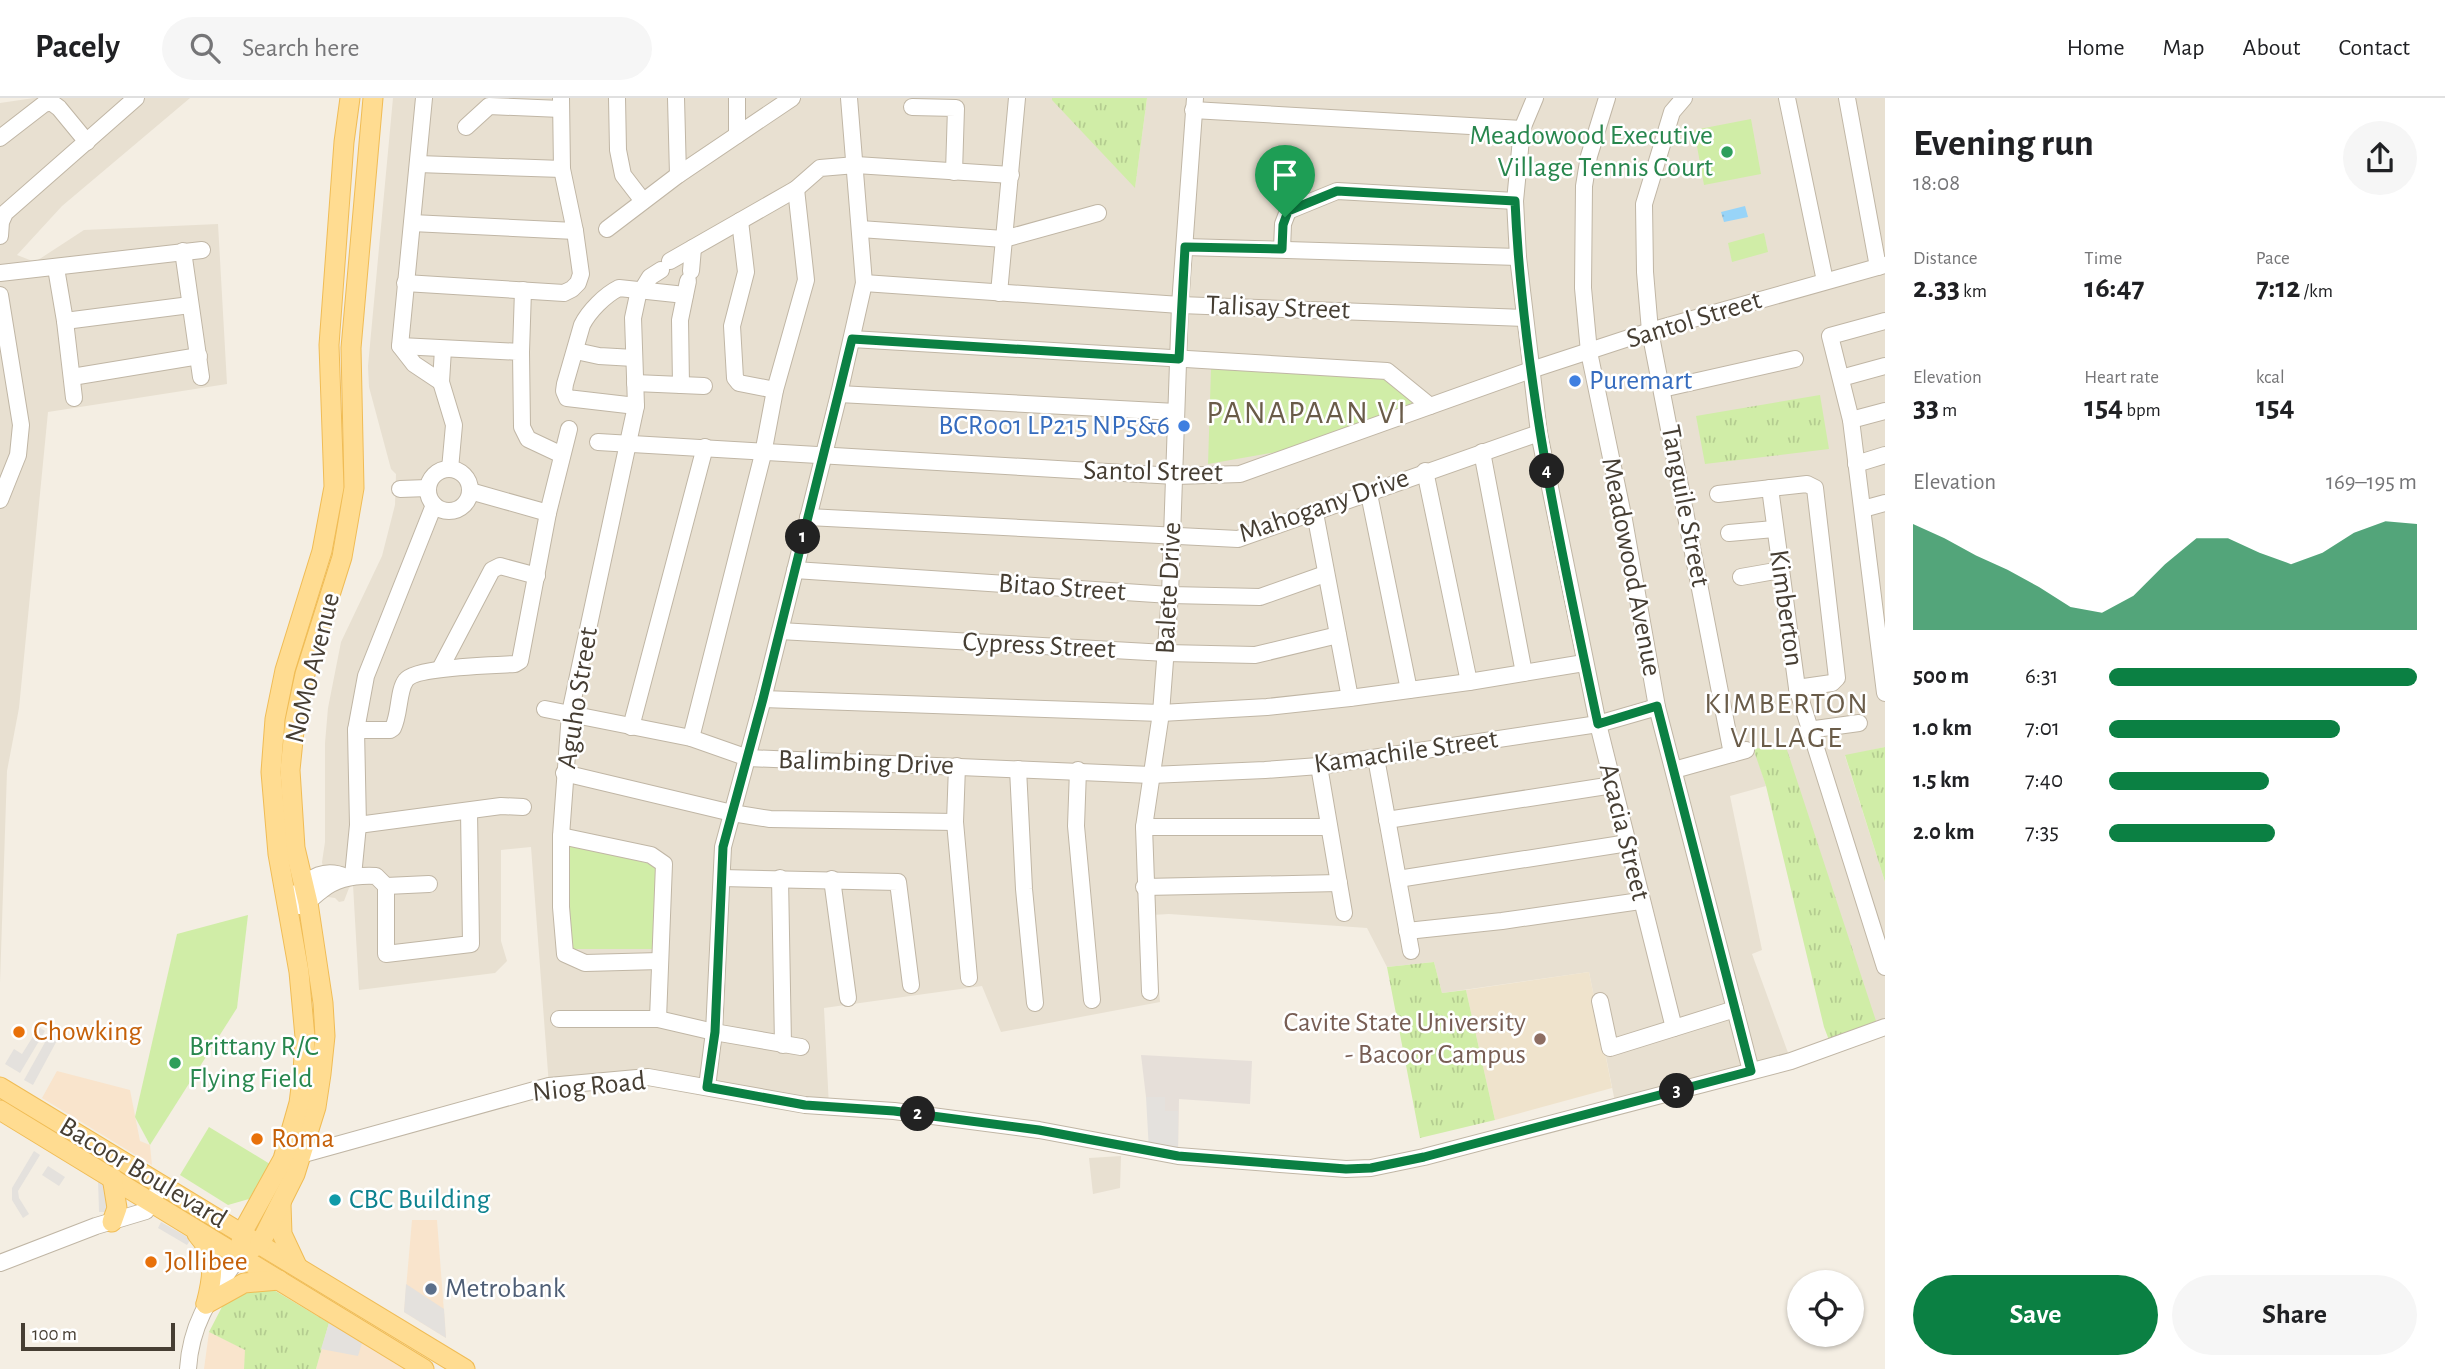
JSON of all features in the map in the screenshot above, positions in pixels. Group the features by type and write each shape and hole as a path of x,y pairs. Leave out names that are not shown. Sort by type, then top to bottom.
{"main road":[{"name":"NoMo Avenue","path":"240,1255 260,1244 299,1102 305,1037 299,972 272,810 271,772 275,719 291,649 322,551 334,486 329,345 344,142 350,98"},
{"name":"NoMo Avenue","path":"240,1255 242,1233 271,1200 303,1154 316,1107 325,1036 311,889 295,848 290,770 295,721 305,674 342,557 354,488 351,348 373,98"},
{"path":"334,486 354,488"},
{"name":"Bacoor Boulevard","path":"0,1087 465,1369"},
{"name":"Bacoor Boulevard","path":"0,1110 424,1369"},
{"path":"112,1177 117,1208 112,1222"},
{"path":"213,1215 240,1211 271,1200 282,1234 297,1266"},
{"path":"189,1226 205,1243 210,1253 213,1277 206,1304"},
{"path":"206,1304 244,1283 278,1280"}],"street":[{"path":"0,236 5,213 136,98"},
{"path":"424,98 400,346 414,364 441,382"},
{"path":"617,98 618,150 623,175 643,201"},
{"path":"676,98 678,175"},
{"path":"737,98 737,135"},
{"path":"607,229 678,175 791,98"},
{"path":"707,1087 715,1032 723,847 780,631 864,283 849,98"},
{"path":"999,293 1017,98"},
{"name":"Acacia Street","path":"1535,98 1522,129 1515,201 1518,257 1539,433 1584,663 1640,901 1674,1028"},
{"name":"Meadowood Avenue","path":"1607,98 1589,156 1584,186 1583,288 1589,352 1624,520 1657,706 1751,1071"},
{"name":"Tanguile Street","path":"1674,770 1739,752 1650,331 1645,272 1644,204 1672,112 1684,98"},
{"path":"1787,98 1825,281"},
{"path":"1847,98 1882,266"},
{"path":"0,138 44,104 51,102 87,142"},
{"path":"405,283 564,293 578,283 581,274 575,231 562,169 561,104 490,102 466,127"},
{"path":"1194,104 1522,129"},
{"name":"Balete Drive","path":"1150,992 1144,887 1144,827 1161,713 1166,653 1173,536 1180,305 1194,104"},
{"path":"912,107 956,108 954,172"},
{"path":"418,164 562,169"},
{"path":"640,290 650,277 665,265 796,189 820,168 856,166 1012,175"},
{"path":"691,738 763,454 775,390 806,280 796,189"},
{"path":"1282,249 1283,225 1288,211 1337,191 1515,201"},
{"path":"860,229 1004,239 1098,213"},
{"path":"740,221 746,272 732,326 734,378 739,383 775,390"},
{"path":"412,223 575,231"},
{"path":"1185,247 1518,257"},
{"path":"681,385 680,320 693,248"},
{"path":"0,273 202,250"},
{"path":"183,251 201,377"},
{"name":"Santol Street","path":"598,442 705,447 763,454 1175,476 1240,474 1531,370 1650,331 1882,266"},
{"path":"56,268 74,398"},
{"path":"636,406 566,398 565,384 586,317 611,291 619,288 640,290 688,282"},
{"name":"Talisay Street","path":"864,283 1180,305 1525,317"},
{"path":"523,290 522,427 532,442 562,455"},
{"name":"Aguho Street","path":"640,290 633,318 636,406 570,713 561,835 561,907 565,954 584,963 660,961"},
{"path":"0,295 21,425 18,455 0,500"},
{"path":"65,321 190,305"},
{"path":"1884,684 1879,592 1868,550 1851,420 1841,379 1822,334 1885,321"},
{"path":"852,339 1387,371 1430,406"},
{"path":"400,346 521,352"},
{"path":"443,349 441,382 454,425 450,469"},
{"path":"576,351 599,356 634,358"},
{"path":"72,377 199,356"},
{"path":"1662,389 1794,359"},
{"path":"1841,379 1885,366"},
{"path":"635,383 704,386"},
{"path":"839,394 1176,412"},
{"path":"1851,420 1885,411"},
{"path":"356,730 390,730 397,721 408,677 440,669 515,664 520,661 548,513 569,429"},
{"name":"Mahogany Drive","path":"808,517 1237,539 1539,433"},
{"path":"631,727 705,447"},
{"path":"1482,452 1524,673"},
{"path":"1856,464 1885,455"},
{"path":"450,469 466,478 470,491 469,498 460,508 447,511 435,505 428,488 433,477 450,469"},
{"path":"1425,471 1469,682"},
{"path":"1718,494 1807,484 1813,485 1816,491 1837,678 1832,683 1797,688"},
{"path":"400,489 428,488"},
{"name":"Kimberton","path":"1770,488 1797,688 1808,730 1885,967"},
{"path":"470,491 548,513"},
{"path":"1369,494 1409,690"},
{"path":"1863,509 1885,503"},
{"path":"349,876 358,825 356,730 366,676 435,505"},
{"path":"1315,513 1350,698"},
{"path":"1729,533 1774,529"},
{"path":"1868,550 1885,546"},
{"path":"440,669 492,570 500,566 537,576"},
{"name":"Bitao Street","path":"795,570 1170,595 1260,597 1325,574"},
{"path":"1741,577 1781,570"},
{"name":"Cypress Street","path":"780,631 1166,653 1255,654 1338,635"},
{"path":"763,699 1161,713 1267,708 1469,682 1584,663"},
{"name":"Kamachile Street","path":"1151,775 1319,766 1598,724 1657,706"},
{"name":"Balimbing Drive","path":"545,709 691,738 748,758 1151,775"},
{"path":"1808,730 1859,723"},
{"path":"1376,758 1411,951"},
{"path":"957,766 955,822 969,978"},
{"path":"1319,766 1344,913"},
{"path":"1018,769 1024,889 1035,1003"},
{"path":"1078,770 1076,826 1092,1000"},
{"path":"564,773 732,813 770,819 955,822"},
{"path":"1387,820 1613,785"},
{"path":"358,825 501,806 523,807"},
{"path":"287,909 335,872 349,876 376,876 386,886 386,954 471,944 469,811"},
{"path":"1144,827 1329,827"},
{"path":"561,835 651,855 664,864 658,1020"},
{"path":"1398,879 1628,843"},
{"path":"722,878 898,882 911,985"},
{"path":"780,878 783,1045"},
{"path":"832,879 848,998"},
{"path":"1144,887 1339,883"},
{"path":"386,886 429,884"},
{"path":"1407,932 1640,901"},
{"path":"1600,1001 1610,1048 1735,1009"},
{"path":"559,1019 658,1020 801,1047"},
{"name":"Niog Road","path":"283,1160 549,1086 648,1077 805,1105 894,1111 1039,1130 1178,1156 1346,1169 1371,1168 1424,1157 1751,1071 1832,1048 1885,1027"},
{"path":"0,1263 146,1211 162,1184"},
{"name":"NoMo Avenue","path":"188,1369 191,1340 206,1304 240,1255"}],"shaded area":[{"path":"34,98 190,98 62,206 17,255 35,262 84,230 218,224 227,384 48,412 19,708 7,771 0,983 0,103"},
{"path":"393,98 1052,98 1135,187 1147,98 1885,98 1885,747 1845,756 1885,882 1885,1027 1879,1030 1754,748 1766,786 1730,796 1762,950 1752,954 1791,1061 1616,1107 1589,972 1442,993 1434,962 1387,967 1367,928 1169,914 1152,915 1160,1002 1001,1032 982,986 824,1008 829,1107 648,1077 549,1086 531,847 501,850 501,941 507,961 495,973 359,990 353,885 344,901 339,902 328,897 322,862 325,842 325,743 328,708 341,642 382,556 395,505 396,474 391,469 369,387 368,366"},
{"name":"Cavite State University - Bacoor Campus","path":"1589,972 1612,1088 1495,1120 1466,990"},
{"path":"39,1027 45,1031 20,1073 5,1064 14,1049 22,1054"},
{"path":"53,1028 61,1033 33,1085 24,1080"},
{"path":"1141,1055 1252,1061 1250,1104 1179,1099 1178,1156 1146,1097"},
{"path":"57,1071 130,1090 140,1141 150,1145 152,1165 42,1098"},
{"path":"1146,1097 1165,1097 1165,1111 1178,1111 1178,1156 1149,1151"},
{"path":"34,1151 40,1155 18,1191 19,1198 29,1214 23,1218 12,1200 12,1188"},
{"path":"1121,1156 1120,1188 1093,1194 1089,1158"},
{"path":"48,1166 65,1177 59,1186 42,1175"},
{"path":"98,1180 108,1190 109,1212 99,1212"},
{"path":"412,1220 437,1220 446,1338 404,1312"},
{"path":"161,1222 191,1239 187,1245 158,1228"},
{"path":"406,1284 444,1309 446,1338 404,1312"},
{"path":"329,1323 404,1369 316,1369"},
{"path":"329,1323 362,1343 358,1356 321,1349"},
{"path":"209,1332 246,1350 244,1369 204,1369"}],"green space":[{"path":"1147,98 1135,188 1052,100"},
{"name":"Meadowood Executive Village Tennis Court","path":"1751,119 1761,174 1704,185 1694,130"},
{"path":"1764,233 1768,252 1732,262 1728,243"},
{"path":"1211,368 1396,377 1418,401 1288,450 1208,464"},
{"path":"1820,395 1829,449 1705,464 1696,416"},
{"path":"1885,747 1885,882 1845,755"},
{"path":"1753,748 1787,750 1879,1030 1832,1048 1824,1027 1766,786"},
{"path":"569,844 659,866 654,949 566,949"},
{"name":"Brittany R/C Flying Field","path":"248,915 237,1008 150,1145 135,1117 177,934"},
{"path":"1434,962 1442,993 1466,990 1495,1120 1420,1138 1387,967"},
{"path":"209,1127 270,1164 249,1199 228,1205 180,1175"},
{"path":"262,1283 329,1323 316,1369 244,1369 245,1350 209,1332 225,1301"}],"water":[{"path":"1745,206 1748,217 1724,222 1721,212"}],"place":[{"name":"Meadowood Executive Village Tennis Court","path":"1727,152"},
{"name":"Puremart","path":"1575,381"},
{"name":"BCR001 LP215 NP5&6","path":"1184,426"},
{"name":"Chowking","path":"19,1032"},
{"name":"Cavite State University - Bacoor Campus","path":"1540,1039"},
{"name":"Brittany R/C Flying Field","path":"175,1063"},
{"name":"Roma","path":"257,1139"},
{"name":"CBC Building","path":"335,1200"},
{"name":"Jollibee","path":"151,1262"},
{"name":"Metrobank","path":"431,1289"}],"district":[{"name":"PANAPAAN VI","path":"1307,413"},
{"name":"KIMBERTON VILLAGE","path":"1787,721"}],"route":[{"path":"1337,191 1515,201 1518,257 1539,433 1598,724 1657,706 1751,1071 1424,1157 1371,1168 1346,1169 1178,1156 1039,1130 894,1111 805,1105 707,1087 715,1032 723,847 763,699 852,339 1179,359 1185,247 1282,249 1285,217 1288,211 1337,191"}]}
